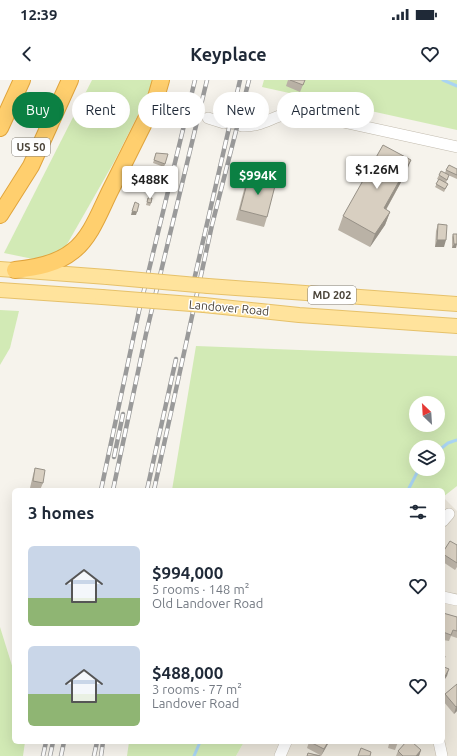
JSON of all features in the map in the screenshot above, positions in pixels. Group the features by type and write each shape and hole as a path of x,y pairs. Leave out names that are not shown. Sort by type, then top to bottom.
{"highway":[{"name":"US 50","path":"0,128 22,80"},
{"name":"US 50","path":"0,214 61,80"},
{"path":"0,214 31,166 70,80"},
{"path":"8,269 30,269 51,263 71,253 82,241 94,221 155,101 161,80"}],"main road":[{"name":"Landover Road","path":"8,269 208,286 457,304"},
{"name":"Landover Road","path":"3,291 102,297 457,326"}],"street":[{"path":"269,121 283,114 302,113 457,147"},
{"path":"208,118 213,120"},
{"path":"445,597 457,600"},
{"path":"280,756 285,744"},
{"path":"439,744 442,756"}],"shaded area":[{"path":"445,499 457,511 457,756 236,756 243,744 445,744"}],"green space":[{"path":"92,80 152,80 149,92 138,92 138,115 114,162 62,253 33,259 4,253 72,119 72,128 130,128 130,92 86,92"},
{"path":"264,80 457,80 457,130 374,112 374,92 285,92 262,87"},
{"path":"0,310 19,311 10,348 0,365"},
{"path":"196,346 457,356 457,486 445,495 445,488 172,488"},
{"path":"0,627 12,666 12,744 25,744 23,756 0,756"},
{"path":"129,744 243,744 236,756 127,756"}],"building":[{"path":"290,80 305,80 303,85"},
{"path":"383,145 411,160 384,208 390,212 375,234 343,216"},
{"path":"156,153 168,154 165,164 154,160"},
{"path":"449,165 457,169 457,175 446,170"},
{"path":"154,170 158,171 153,192 149,192"},
{"path":"441,171 449,175 447,180 439,175"},
{"path":"249,176 276,182 267,217 240,210"},
{"path":"439,179 448,184 445,189 436,184"},
{"path":"148,198 152,198 151,203 147,202"},
{"path":"135,202 139,204 137,212 132,211"},
{"path":"438,224 447,225 446,240 437,240"},
{"path":"453,234 457,234 457,244 454,244"},
{"path":"35,468 45,470 43,483 33,481"},
{"path":"450,541 457,545 457,563 445,555 445,549"},
{"path":"445,614 457,617 457,631 453,630 451,635 445,633"},
{"path":"445,667 449,669 445,676"},
{"path":"457,684 457,706 456,707 445,694"},
{"path":"314,744 327,744 324,749"},
{"path":"404,744 414,744 421,750 416,756 403,756 398,751"},
{"path":"361,748 371,752 370,756 358,756"},
{"path":"308,753 320,756 307,756"}],"waterway":[{"path":"443,80 457,86"},
{"path":"445,445 457,440"},
{"path":"409,488 415,476"},
{"path":"194,756 199,744"}],"railway":[{"path":"101,488 139,311 195,80"},
{"path":"113,488 146,334 207,80"},
{"path":"192,289 240,80"},
{"path":"154,488 212,225 249,80"},
{"path":"147,488 176,359"},
{"path":"114,457 123,414"},
{"path":"43,756 46,744"},
{"path":"50,756 53,744"},
{"path":"61,756 64,744"},
{"path":"94,756 97,744"},
{"path":"101,756 103,744"}]}
